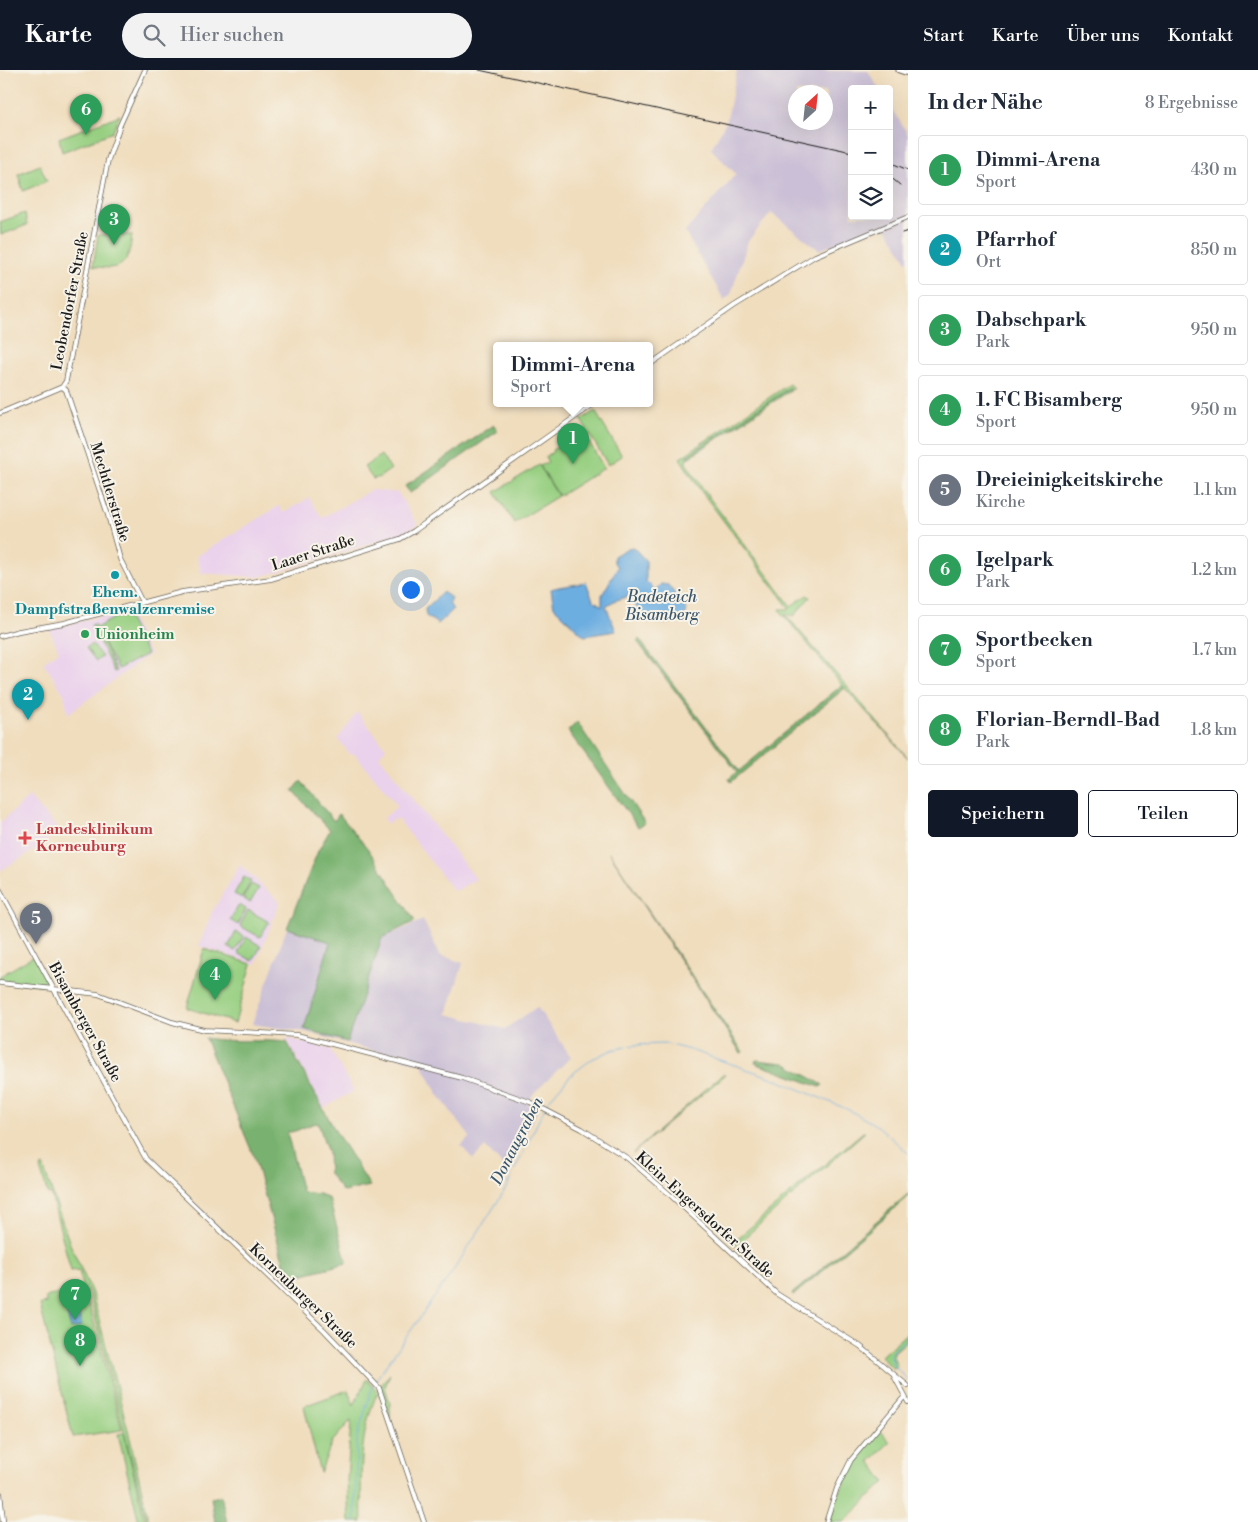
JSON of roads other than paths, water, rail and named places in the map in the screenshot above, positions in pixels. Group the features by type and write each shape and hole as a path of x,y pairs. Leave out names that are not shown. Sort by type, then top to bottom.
{"highway":[{"path":"899,70 908,73"}],"main road":[{"path":"0,1494 3,1522"}],"street":[{"name":"Leobendorfer Straße","path":"0,412 62,387 68,377 109,158 120,125 145,70"},
{"path":"653,362 710,323 821,252 908,217"},
{"name":"Mechtlerstraße","path":"62,387 66,390 107,512 120,559 142,602"},
{"name":"Laaer Straße","path":"0,636 19,630 64,623 206,587 271,579 400,539 589,407"},
{"name":"Bisamberger Straße","path":"0,890 121,1113"},
{"name":"Klein-Engersdorfer Straße","path":"0,983 98,994 172,1022 219,1032 277,1032 302,1036 471,1080 539,1106 594,1136 632,1163 777,1294 878,1359 908,1387"},
{"name":"Korneuburger Straße","path":"121,1113 146,1159 378,1386 424,1522"},
{"name":"Klein-Engersdorfer Straße","path":"893,1374 908,1402"},
{"path":"890,1415 908,1387"},
{"path":"826,1522 837,1488 852,1460 867,1438 890,1415 908,1402"}],"water":[{"name":"Badeteich Bisamberg","path":"633,547 646,561 646,581 655,590 661,584 668,585 687,610 684,619 666,623 651,621 639,612 632,595 606,606 616,631 584,636 554,607 551,589 586,582 593,600 602,606 602,595 618,567 614,563 614,556"},
{"path":"443,592 451,598 449,603 453,610 438,624 426,616 425,609"},
{"path":"78,1311 82,1326 71,1329 67,1314"},
{"path":"85,1336 89,1351 78,1355 76,1349 80,1348 79,1345 75,1345 73,1339"}],"waterway":[{"name":"Donaugraben","path":"375,1381 453,1271 505,1190 548,1101 571,1075 592,1059 612,1050 634,1045 666,1044 690,1050 770,1077 849,1110 879,1127 908,1153"},
{"path":"908,1336 890,1354 894,1366 908,1380"},
{"name":"Donaugraben","path":"355,1522 357,1437 373,1385"}],"railway":[{"path":"479,70 848,151"},
{"path":"893,164 908,170"},
{"path":"893,179 900,185"},
{"path":"902,233 908,231"}],"place":[{"name":"Igelpark","path":"86,135"},
{"name":"Dabschpark","path":"114,245"},
{"name":"Dimmi-Arena","path":"573,464"},
{"name":"Ehem. Dampfstraßenwalzenremise","path":"115,575"},
{"name":"Unionheim","path":"85,634"},
{"name":"Pfarrhof","path":"28,720"},
{"name":"Landesklinikum Korneuburg","path":"25,838"},
{"name":"Dreieinigkeitskirche","path":"36,944"},
{"name":"1. FC Bisamberg","path":"215,1000"},
{"name":"Sportbecken","path":"75,1320"},
{"name":"Florian-Berndl-Bad","path":"80,1366"}]}
